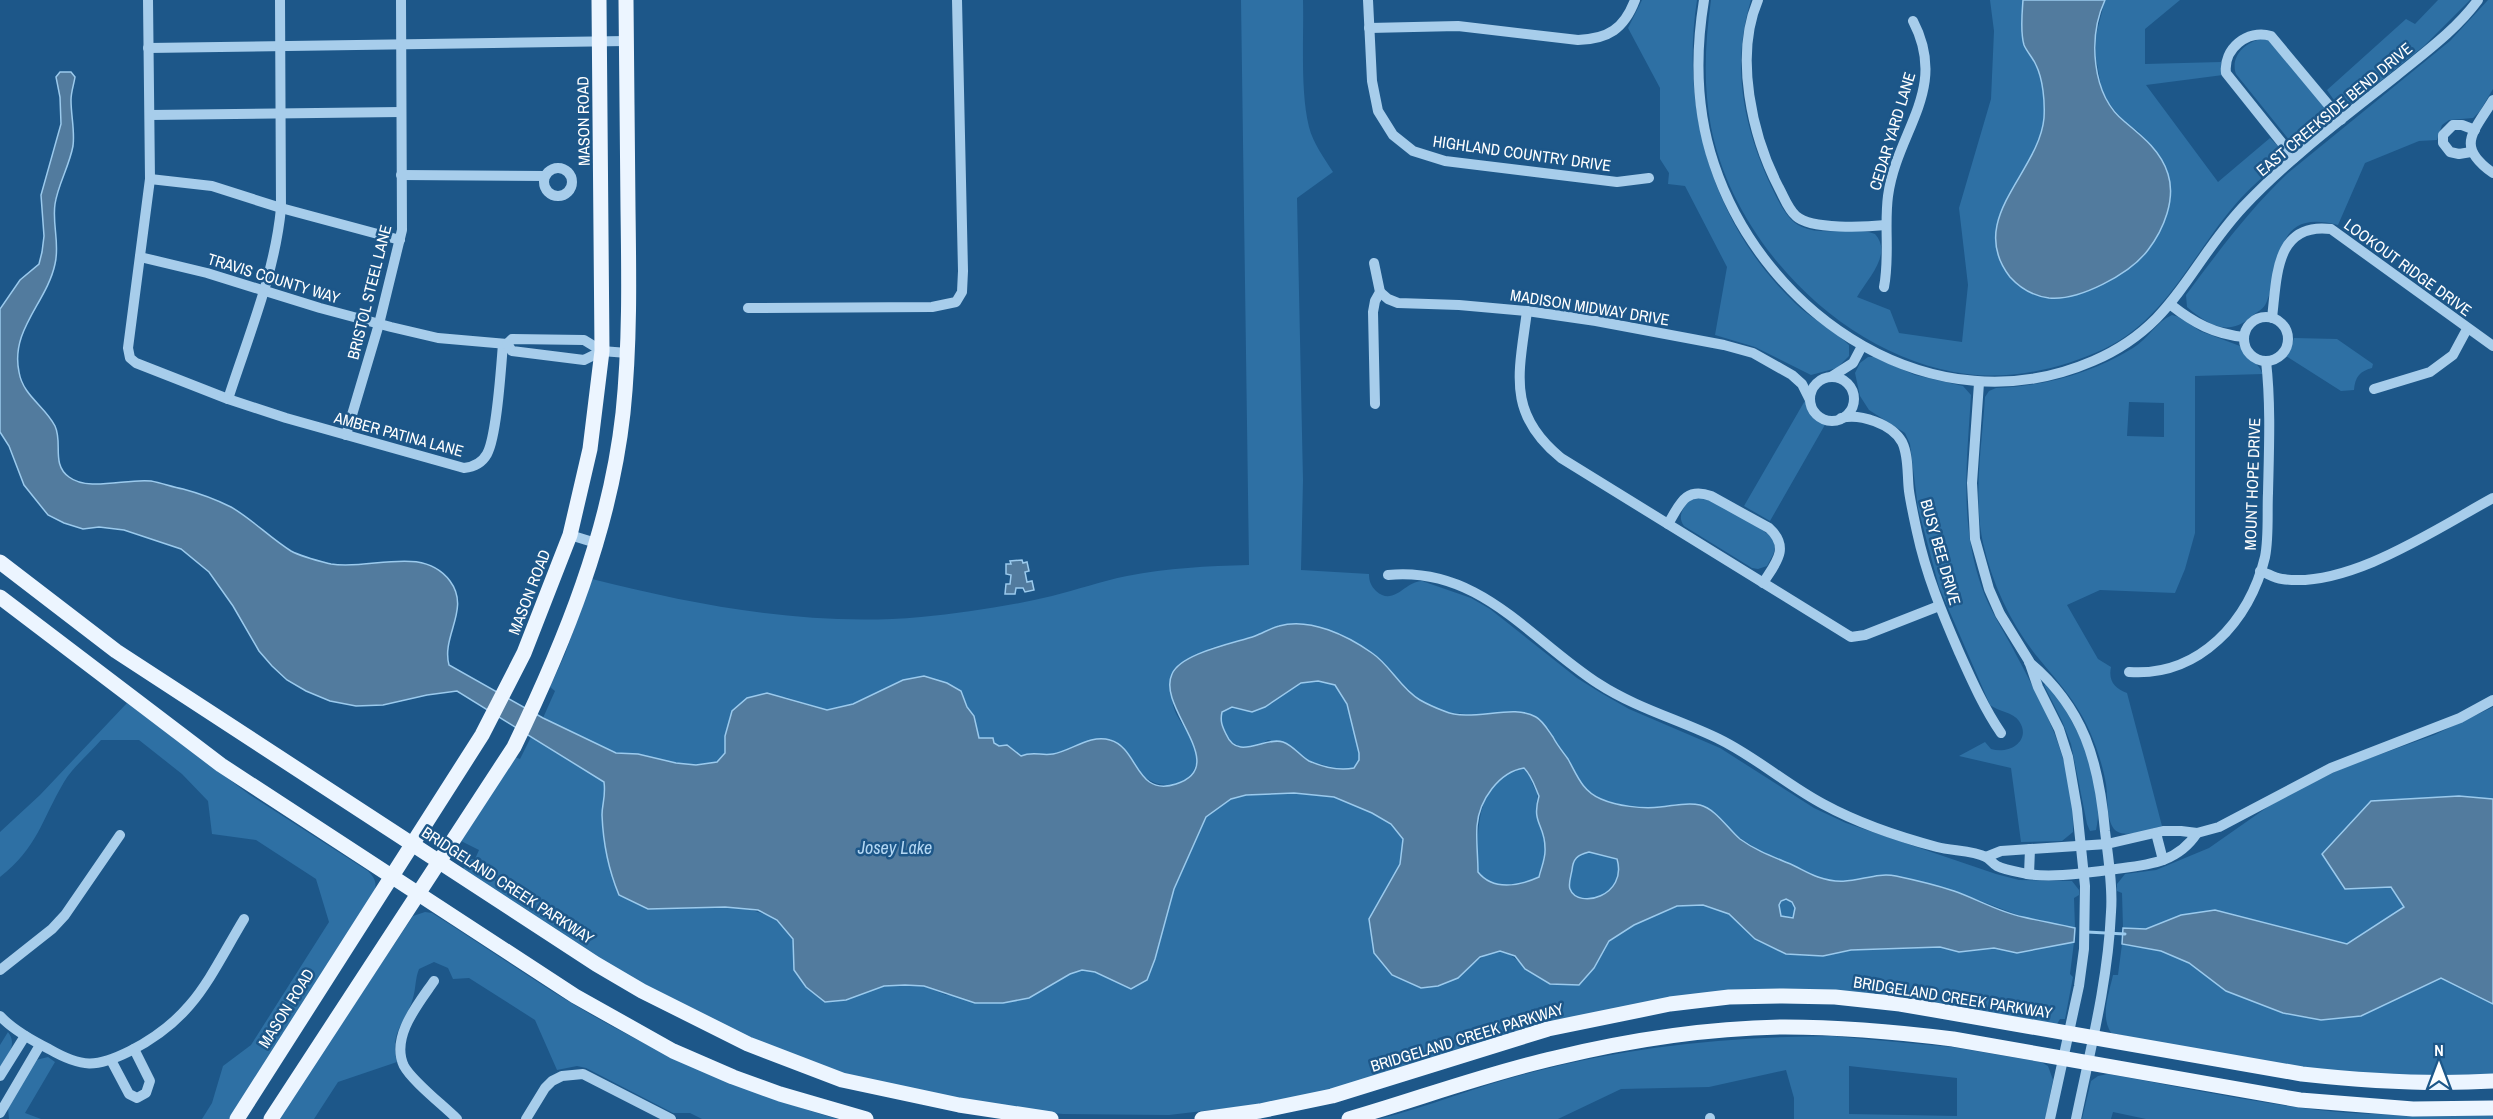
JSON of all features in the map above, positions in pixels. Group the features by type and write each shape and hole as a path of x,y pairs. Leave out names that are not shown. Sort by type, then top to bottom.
{"main road":[{"name":"MASON ROAD","path":"237,1119 482,735 515,672 570,535 590,449 602,351 599,0"},
{"path":"271,1119 514,747 544,685 582,591 607,503 623,414 630,317 626,0"},
{"name":"BRIDGELAND CREEK PARKWAY","path":"0,562 116,651 642,992 758,1049 842,1080 882,1090 1021,1116 1051,1119"},
{"path":"0,597 221,765 575,996 673,1051 780,1094 866,1119"},
{"name":"BRIDGELAND CREEK PARKWAY","path":"1202,1119 1261,1115 1375,1084 1548,1029 1670,1004 1729,997 1835,997 1889,1003 2302,1074 2412,1083 2493,1081"},
{"path":"1349,1119 1555,1058 1675,1035 1732,1030 1823,1028 1896,1032 1953,1039 2279,1096 2354,1106 2413,1109 2493,1107"}],"street":[{"path":"140,257 150,179 148,0"},
{"path":"228,399 275,248 281,208 280,0"},
{"name":"BRISTOL STEEL LANE","path":"345,435 379,324 400,240 401,0"},
{"path":"748,308 932,307 947,306 956,302 962,292 963,271 957,0"},
{"name":"HIGHLAND COUNTRY DRIVE","path":"1368,0 1372,81 1378,111 1393,135 1413,151 1445,161 1617,182 1649,178"},
{"path":"1369,28 1458,26 1593,40 1606,37 1616,30 1625,20 1635,0"},
{"name":"EAST CREEKSIDE BEND DRIVE","path":"1704,0 1698,57 1704,126 1714,163 1730,203 1748,235 1788,287 1814,312 1862,345 1918,370 1950,379 1979,383 2038,379 2063,373 2091,362 2137,337 2171,305 2241,209 2294,158 2440,40 2478,0"},
{"path":"1758,0 1748,38 1750,99 1767,162 1790,207 1796,216 1813,223 1853,226 1886,225"},
{"name":"CEDAR YARD LANE","path":"1884,287 1888,266 1886,225 1892,176 1925,84 1925,54 1921,37 1913,21"},
{"path":"2294,158 2226,73 2227,56 2232,49 2254,35 2271,36 2341,120"},
{"path":"148,48 626,41"},
{"path":"2493,100 2472,141 2476,160 2493,173"},
{"path":"150,115 401,112"},
{"path":"401,175 545,176"},
{"path":"150,179 212,186 281,208 400,240"},
{"name":"LOOKOUT RIDGE DRIVE","path":"2272,318 2278,272 2283,254 2290,240 2301,231 2316,227 2331,229 2493,346"},
{"name":"TRAVIS COUNTY WAY","path":"140,257 207,273 379,324 438,338 505,344 512,351 584,360 602,351"},
{"name":"AMBER PATINA LANE","path":"140,257 128,348 130,358 136,363 228,399 455,467 470,467 480,462 489,449 505,344"},
{"path":"1374,262 1380,292 1373,312 1375,404"},
{"name":"MADISON MIDWAY DRIVE","path":"1380,292 1388,299 1398,303 1460,305 1527,311 1596,321 1732,347 1753,354 1792,375 1807,379 1827,378"},
{"path":"2171,305 2213,332 2244,337"},
{"path":"1527,311 1522,352 1520,393 1522,406 1536,434 1561,458 1851,636 1865,636 1938,606"},
{"path":"2262,317 2272,318 2285,327 2288,342 2281,356 2266,361 2250,354 2244,337 2247,328 2254,321 2262,317"},
{"path":"2374,388 2430,372 2452,354 2467,329"},
{"name":"TRAVIS COUNTY WAY","path":"505,344 512,339 584,340 602,351"},
{"path":"1853,363 1814,387 1810,400 1821,418 1828,420 1841,418 1851,409 1853,363 1862,345"},
{"path":"602,351 627,353"},
{"name":"MOUNT HOPE DRIVE","path":"2129,672 2148,674 2166,670 2197,656 2222,639 2244,610 2265,555 2270,411 2266,361"},
{"name":"MADISON MIDWAY DRIVE","path":"1792,375 1802,384 1810,400"},
{"path":"1827,378 1843,380 1853,393"},
{"path":"1979,383 1972,483 1975,539 1989,589 2000,614 2029,661 2038,687 2059,729 2068,757 2083,873 2085,899 2081,969 2050,1119"},
{"name":"BUSY BEE DRIVE","path":"1853,393 1869,420"},
{"name":"BUSY BEE DRIVE","path":"1841,418 1853,416 1869,420 1894,433 1904,448 1917,534 1938,606 1984,709 2001,733"},
{"path":"1668,524 1686,497 1693,493 1702,493 1712,495 1769,528 1776,535 1780,551 1778,559 1763,583"},
{"path":"2260,571 2280,579 2303,580 2343,573 2379,559 2493,498"},
{"path":"570,535 596,543"},
{"path":"1388,575 1424,574 1475,592 1510,614 1559,656 1602,686 1652,711 1720,740 1825,805 1894,833 1938,847 1986,857 1997,866 2030,874 2109,870 2175,856 2188,847 2198,833"},
{"path":"2029,661 2050,679 2062,694 2083,730 2098,777 2109,870 2111,911 2104,970 2076,1119"},
{"path":"1986,857 2001,851 2106,844 2156,833 2181,831 2198,833 2219,827 2331,768 2460,718 2493,700"},
{"path":"2156,833 2163,860"},
{"path":"0,970 52,929 65,915 120,835"},
{"path":"2030,849 2030,874"},
{"path":"0,1016 25,1036 73,1062 87,1065 111,1060 164,1032 197,998 213,976 244,919"},
{"path":"434,981 407,1023 401,1041 401,1053 405,1066 414,1078 457,1119"},
{"path":"0,1076 25,1036"},
{"path":"0,1113 40,1045"},
{"path":"111,1060 129,1094 137,1098 146,1093 150,1081 134,1049"},
{"path":"526,1119 545,1088 562,1076 583,1074 671,1119"}],"shaded area":[{"path":"1241,0 1303,0 1303,81 1306,113 1313,139 1333,172 1297,198 1303,480 1301,570 1369,574 1374,589 1388,596 1422,581 1471,598 1490,609 1577,678 1601,693 1629,709 1720,748 1814,808 1846,823 1996,874 2019,880 2072,881 2079,890 2079,895 2074,898 2075,928 2023,917 1954,891 1892,875 1840,883 1817,877 1768,856 1740,838 1723,822 1676,804 1657,808 1627,806 1600,799 1580,784 1548,728 1484,716 1445,712 1418,699 1374,654 1339,633 1280,625 1258,635 1211,648 1180,665 1172,673 1173,705 1193,743 1197,759 1190,776 1175,784 1164,785 1147,778 1132,765 1112,740 1088,742 1053,754 1021,756 1007,745 999,746 992,738 978,738 961,691 903,680 853,704 827,710 785,697 725,736 725,753 717,762 696,765 638,754 616,754 543,718 555,691 550,687 565,654 592,579 673,598 755,612 838,619 879,619 921,617 1003,606 1142,573 1249,565"},
{"path":"1642,0 1697,0 1693,41 1694,83 1699,124 1709,164 1723,202 1743,238 1767,272 1801,309 1849,345 1849,356 1837,368 1811,375 1755,347 1715,335 1727,267 1685,186 1668,184 1669,173 1660,159 1660,88 1628,28"},
{"path":"1711,0 1751,0 1742,48 1743,96 1747,119 1762,165 1781,205 1792,220 1811,230 1858,231 1875,234 1880,242 1880,258 1857,297 1890,310 1899,333 1962,342 1968,285 1959,208 1991,99 1994,31 1990,0 2023,0 2022,41 2035,62 2043,91 2044,119 2040,138 2033,155 2005,203 1999,220 1997,238 2006,270 2017,284 2027,291 2033,294 2130,268 2148,250 2159,231 2171,198 2168,174 2160,157 2138,131 2124,122 2108,102 2101,86 2096,58 2096,35 2105,0 2180,0 2145,29 2145,64 2221,62 2223,75 2146,85 2218,182 2270,138 2280,148 2280,161 2246,193 2179,281 2146,320 2126,336 2104,349 2072,362 2020,374 1967,374 1922,364 1879,346 1839,320 1802,289 1770,253 1744,213 1724,171 1708,111 1706,64"},
{"path":"2438,0 2470,0 2424,46 2352,104 2344,106 2334,100 2327,90 2406,19 2415,24"},
{"path":"2488,0 2493,0 2493,89 2480,111 2473,118 2449,120 2442,125 2437,140 2419,141 2365,163 2338,225 2317,222 2302,224 2291,231 2279,255 2266,304 2243,323 2226,327 2218,326 2203,319 2187,307 2186,295 2234,232 2274,187 2288,173 2450,41"},
{"path":"2261,39 2268,40 2329,111 2327,124 2305,141 2295,143 2290,141 2236,74 2235,62 2240,52 2244,47"},
{"path":"2172,315 2179,317 2200,331 2240,346 2263,374 2195,376 2195,533 2185,569 2175,593 2100,590 2067,605 2098,659 2111,667 2113,684 2127,693 2162,826 2124,834 2114,829 2111,824 2103,771 2085,721 2065,691 2026,642 1997,587 1987,558 1980,525 1978,489 1980,452 1985,397 1989,391 1996,388 2032,385 2084,372 2133,348","holes":["2129,402 2164,403 2164,437 2127,436"]},
{"path":"2294,338 2337,339 2373,364 2372,368 2359,375 2354,390 2341,391 2286,356"},
{"path":"1868,357 1874,357 1915,375 1963,386 1971,395 1966,492 1970,540 1988,603 2045,712 2063,757 2072,805 2073,832 2062,841 2021,842 2011,768 1959,756 1985,742 1991,749 2012,748 2021,740 2022,728 2013,716 1990,705 1939,587 1918,508 1910,444 1905,433 1869,410 1860,396 1855,373 1860,363"},
{"path":"1807,397 1813,414 1826,423 1770,521 1744,506"},
{"path":"1706,497 1753,524 1773,540 1775,547 1767,566 1752,568 1684,526 1681,516 1689,500"},
{"path":"1318,681 1335,685 1347,704 1359,753 1359,760 1354,768 1342,770 1309,761 1293,748 1268,740 1250,748 1243,747 1232,742 1224,732 1222,712 1232,707 1252,712 1265,707 1301,683"},
{"path":"2047,683 2068,715 2087,752 2097,791 2096,830 2090,831 2087,824 2071,744 2044,685"},
{"path":"127,703 250,795 368,871 375,882 374,894 232,1119 202,1119 212,1103 223,1066 251,1045 329,922 316,879 256,840 212,834 208,801 182,774 139,740 101,740 68,776 38,833 23,855 0,877 0,832 40,795"},
{"path":"2493,707 2493,799 2459,796 2391,887 2404,908 2347,944 2215,910 2181,915 2146,929 2123,928 2122,893 2117,891 2117,884 2125,874 2156,870 2209,848 2269,806 2301,788 2345,767 2434,735"},
{"path":"531,737 604,782 606,796 602,814 648,909 727,907 747,909 766,915 781,924 792,938 794,970 846,1000 884,986 905,985 924,986 946,995 1029,998 1070,974 1082,970 1094,972 1131,989 1155,959 1174,889 1206,817 1231,799 1246,795 1294,793 1334,797 1372,813 1391,824 1403,839 1400,864 1384,892 1458,978 1475,962 1491,953 1499,952 1516,959 1525,969 1594,968 1609,941 1634,925 1677,906 1703,905 1729,914 1755,939 1786,954 1823,956 1851,950 1940,947 1959,952 1994,948 2017,953 2074,942 2070,974 2073,977 2065,1019 2060,1019 2057,1024 1953,1007 1686,999 1286,1101 1169,1115 1063,1114 986,1107 854,1078 783,1053 633,981 463,869 470,859 475,859 479,850 461,841 515,757 520,759"},
{"path":"1524,768 1538,793 1536,808 1546,849 1539,877 1523,883 1507,885 1491,882 1478,872 1479,825 1482,810 1487,795 1496,783 1508,774"},
{"path":"1589,852 1617,859 1618,872 1615,882 1601,896 1582,898 1570,889 1569,882 1575,860"},
{"path":"1786,899 1792,902 1795,908 1793,918 1781,916 1779,905 1781,900"},
{"path":"425,912 432,913 530,977 619,1030 710,1074 837,1119 702,1119 690,1113 673,1113 586,1068 577,1066 557,1070 535,1020 469,978 453,979 448,968 434,962 419,969 413,998 395,1042 397,1062 338,1082 314,1119 278,1119 413,916"},
{"path":"2122,944 2161,951 2189,963 2226,991 2283,1013 2361,1016 2441,978 2493,1004 2493,1074 2413,1076 2333,1072 2249,1060 2111,1033 2106,1019 2106,1004 2113,975 2118,975"},
{"path":"8,1032 12,1046 0,1067 0,1045"},
{"path":"1832,1036 1952,1047 2041,1062 2048,1066 2053,1080 2045,1119 1794,1119 1794,1098 1786,1070 1709,1087 1621,1089 1558,1119 1379,1119 1514,1077 1570,1063 1644,1049 1756,1038","holes":["1849,1066 1957,1078 1957,1116 1849,1114"]},
{"path":"48,1057 55,1062 25,1113 41,1119 9,1119 8,1108 36,1060"},
{"path":"2108,1074 2260,1102 2321,1110 2387,1114 2493,1114 2493,1119 2146,1119 2113,1112 2111,1119 2082,1119 2091,1081 2098,1076"}],"water":[{"path":"2023,0 2105,0 2096,31 2096,65 2099,81 2114,111 2161,158 2170,184 2167,214 2154,242 2140,259 2117,277 2103,284 2061,298 2049,298 2027,291 2010,277 1998,256 1996,235 2000,216 2039,138 2044,118 2044,98 2040,77 2023,40"},
{"name":"Josey Lake","path":"60,72 71,72 75,77 71,94 73,146 55,204 57,249 55,264 45,291 24,329 18,357 19,372 25,388 55,426 60,466 64,472 69,477 87,484 151,481 201,495 226,504 239,512 291,551 321,562 346,565 410,561 438,570 450,581 456,591 458,602 449,644 449,665 543,718 616,753 638,754 696,765 717,762 725,753 725,736 732,711 747,698 767,693 827,710 853,704 903,680 924,676 947,683 961,691 967,707 974,716 979,738 993,738 994,743 999,746 1007,745 1021,756 1053,754 1095,739 1110,740 1127,752 1138,770 1152,784 1163,786 1176,784 1191,775 1197,764 1195,750 1174,703 1170,688 1172,674 1177,667 1197,655 1276,627 1303,624 1328,630 1362,647 1378,658 1413,695 1441,710 1467,715 1516,712 1536,717 1568,759 1577,777 1589,792 1601,799 1653,808 1685,804 1700,805 1717,815 1735,835 1746,843 1818,877 1850,881 1886,875 1925,883 1954,891 2014,915 2075,928 2074,942 2017,953 1994,948 1959,952 1940,947 1851,950 1823,956 1786,954 1755,939 1729,914 1703,905 1677,906 1634,925 1609,941 1594,968 1579,985 1550,984 1525,969 1515,956 1500,951 1480,957 1458,978 1438,986 1421,988 1392,975 1374,953 1369,919 1400,864 1403,839 1391,824 1372,813 1334,797 1294,793 1246,795 1231,799 1206,817 1174,889 1147,980 1131,989 1095,972 1082,970 1070,974 1029,998 1003,1003 975,1003 924,986 905,985 884,986 846,1000 825,1002 806,987 794,970 793,939 777,920 758,910 725,907 648,909 619,895 609,866 604,835 602,815 604,782 457,691 383,705 356,706 330,701 306,691 287,680 272,666 259,651 233,606 209,572 181,549 124,530 99,527 83,529 48,515 24,485 9,446 0,432 0,309 20,280 39,264 42,252 44,236 41,195 61,124 60,97 56,77","holes":["1318,681 1335,685 1347,704 1359,753 1359,760 1354,768 1337,769 1314,763 1283,742 1237,746 1226,734 1221,718 1222,712 1232,707 1252,712 1265,707 1301,683","1524,768 1539,796 1537,818 1543,834 1545,855 1539,877 1523,883 1507,885 1491,882 1478,872 1477,826 1486,797 1499,781","1589,852 1617,859 1618,872 1615,882 1601,896 1582,898 1570,889 1573,863 1579,856","1786,899 1792,902 1795,908 1793,918 1781,916 1779,905"]},
{"path":"1022,560 1023,563 1027,562 1029,571 1025,572 1027,582 1032,581 1034,590 1025,592 1023,588 1016,588 1015,594 1005,594 1006,584 1010,584 1011,575 1006,574 1006,564 1011,564 1010,561"},
{"path":"2459,796 2493,799 2493,1004 2441,978 2361,1016 2321,1020 2283,1013 2226,991 2189,963 2161,951 2122,944 2123,928 2146,929 2181,915 2215,910 2347,944 2404,907 2391,887 2345,889 2322,854 2371,801"}],"waterway":[{"path":"2087,932 2125,934"}]}
